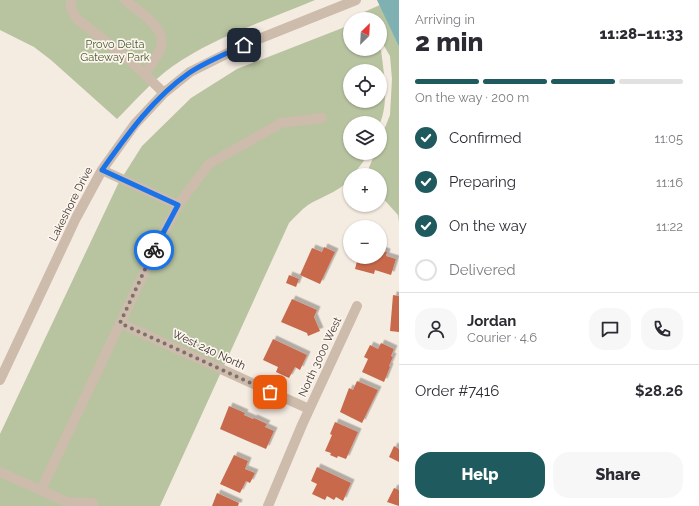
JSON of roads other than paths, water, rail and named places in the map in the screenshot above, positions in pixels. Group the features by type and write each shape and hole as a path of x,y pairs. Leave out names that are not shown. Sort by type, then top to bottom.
{"street":[{"path":"71,0 71,9 77,19 145,74 164,93"},
{"path":"125,0 155,25 162,40 160,49 145,74"},
{"name":"Lakeshore Drive","path":"0,380 76,218 102,170 135,124 164,93 190,72 244,45 356,0"},
{"path":"41,490 153,254 178,205 209,164 281,123 322,118"},
{"path":"102,170 178,205"},
{"name":"North 3000 West","path":"272,505 309,409 357,306"},
{"name":"West 240 North","path":"120,323 309,409"},
{"path":"0,472 67,502 93,503"}],"water":[{"path":"377,0 399,0 399,47 387,21 387,12 383,12"}],"park label":[{"name":"Provo Delta Gateway Park","path":"115,50"}]}
